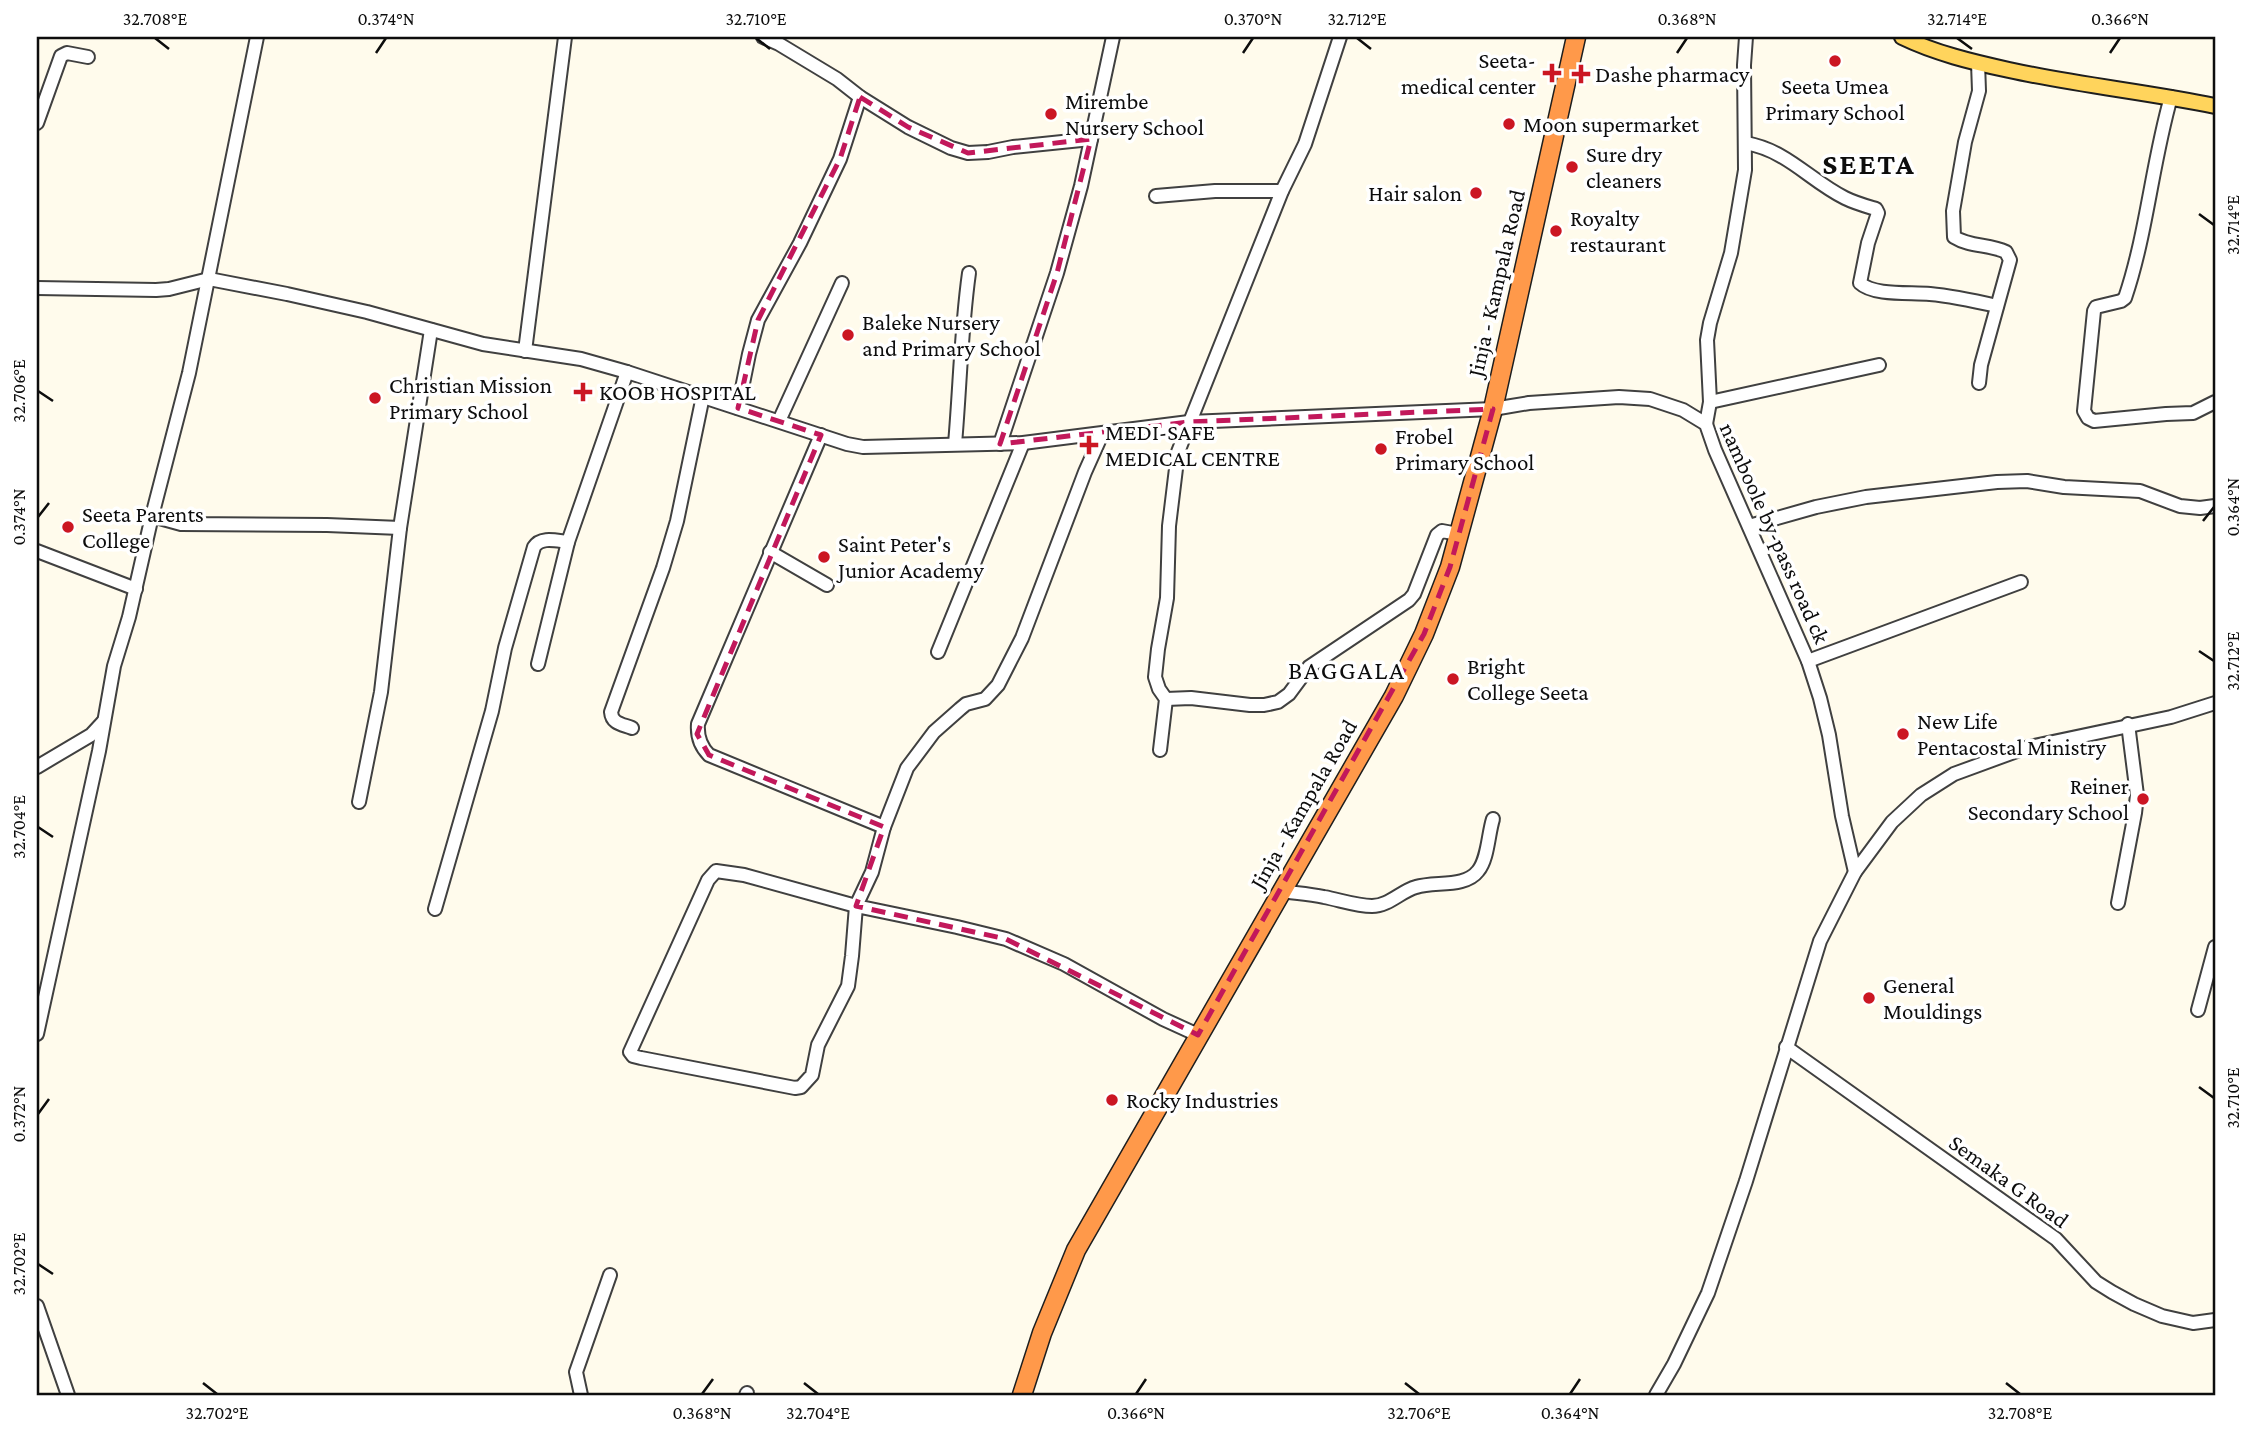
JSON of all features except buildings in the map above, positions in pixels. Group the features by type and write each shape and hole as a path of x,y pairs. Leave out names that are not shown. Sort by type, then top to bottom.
{"highway":[{"name":"Jinja - Kampala Road","path":"1565,37 1567,80"},
{"name":"Jinja - Kampala Road","path":"1022,1395 1042,1333 1076,1250 1394,696 1438,602 1493,408 1576,37"}],"main road":[{"path":"1902,37 1922,47 1978,63 2051,79 2215,106"}],"street":[{"path":"37,1034 72,880 114,666 136,589 189,373 257,37"},
{"path":"525,351 565,37"},
{"path":"764,37 810,62 908,127 951,148 968,153 988,152 1013,146 1091,139"},
{"path":"1000,444 1057,273 1081,186 1113,37"},
{"path":"1160,750 1166,699 1159,690 1155,677 1157,649 1167,598 1169,526 1178,452 1282,191 1306,144 1340,37"},
{"path":"1706,424 1710,402 1707,340 1731,253 1742,194 1746,143 1746,37"},
{"path":"37,123 61,56 67,53 88,57"},
{"path":"1978,63 1979,91 1965,142 1952,228 1954,237 1960,241 1998,248 2006,252 2010,260 1981,365 1979,383"},
{"path":"738,408 748,354 758,320 800,243 840,159 860,97"},
{"path":"2171,97 2162,129 2136,266 2125,298 2096,307 2094,311 2084,411 2094,421 2193,413 2215,402"},
{"path":"1746,143 1761,146 1779,155 1844,197 1876,209 1878,214 1868,243 1861,286 1871,290 1927,293 1997,306"},
{"path":"1156,196 1215,191 1282,191"},
{"path":"955,444 963,316 969,273"},
{"path":"37,288 156,290 209,279"},
{"name":"namboole by-pass road ck","path":"209,279 367,312 483,344 581,359 863,447 1023,443 1189,422 1493,408 1619,397 1650,399 1683,410 1706,424 1808,661 1829,736 1842,816 1855,872"},
{"path":"779,421 842,283"},
{"path":"359,802 381,692 400,528 430,330"},
{"path":"1710,402 1879,365"},
{"path":"538,664 568,541 628,372"},
{"path":"632,728 615,722 611,718 611,712 677,522 704,397"},
{"path":"1102,434 1022,638 998,685 985,699 966,705 934,732 907,768 884,827 872,872 856,906 848,986 818,1045 812,1075 801,1087 795,1088 654,1061 633,1056 630,1052 708,880 716,871 744,875 856,906 1006,939 1064,964 1163,1019 1198,1035"},
{"path":"821,435 726,656 698,724 697,734 709,755 884,827"},
{"path":"938,652 1023,443"},
{"path":"1749,526 1815,507 1866,497 2017,481 2064,487 2140,491 2180,506 2215,506"},
{"path":"152,516 181,524 400,528"},
{"path":"1166,699 1202,699 1250,705 1278,702 1289,694 1309,667 1409,600 1414,594 1437,535 1442,531 1458,534"},
{"path":"435,909 492,711 505,648 534,547 542,540 568,541"},
{"path":"37,551 136,589"},
{"path":"771,552 827,585"},
{"path":"1808,661 2021,582"},
{"path":"1656,1395 1675,1364 1708,1293 1746,1181 1819,941 1855,872 1892,822 1921,795 1954,774 2025,748 2171,717 2215,703"},
{"path":"37,766 91,735 103,721"},
{"path":"2118,903 2137,795 2128,724"},
{"path":"1281,891 1368,906 1380,905 1419,886 1459,881 1473,876 1480,869 1493,819"},
{"path":"2198,1010 2215,947"},
{"name":"Semaka G Road","path":"1786,1046 2056,1239 2096,1282 2134,1304 2162,1316 2193,1323 2215,1320"},
{"path":"580,1395 576,1372 610,1275"},
{"path":"37,1306 40,1325 68,1395"}],"highlighted area":[{"path":"860,97 908,127 968,153 1091,139 1057,273 1000,444 1189,422 1493,409 1450,567 1424,634 1198,1035 1006,939 856,906 884,827 709,755 697,734 821,435 738,408 758,320 840,159"}],"place":[{"name":"Seeta Umea Primary School","path":"1835,61"},
{"name":"Seeta- medical center","path":"1552,73"},
{"name":"Dashe pharmacy","path":"1581,74"},
{"name":"Mirembe Nursery School","path":"1051,114"},
{"name":"Moon supermarket","path":"1509,124"},
{"name":"Sure dry cleaners","path":"1572,167"},
{"name":"Hair salon","path":"1476,193"},
{"name":"Royalty restaurant","path":"1556,231"},
{"name":"Baleke Nursery and Primary School","path":"848,335"},
{"name":"KOOB HOSPITAL","path":"583,392"},
{"name":"Christian Mission Primary School","path":"375,398"},
{"name":"MEDI-SAFE MEDICAL CENTRE","path":"1089,445"},
{"name":"Frobel Primary School","path":"1381,449"},
{"name":"Seeta Parents College","path":"68,527"},
{"name":"Saint Peter's Junior Academy","path":"824,557"},
{"name":"Bright College Seeta","path":"1453,679"},
{"name":"New Life Pentacostal Ministry","path":"1903,734"},
{"name":"Reiner Secondary School","path":"2143,799"},
{"name":"General Mouldings","path":"1869,998"},
{"name":"Rocky Industries","path":"1112,1100"}],"district":[{"name":"SEETA","path":"1869,164"},
{"name":"BAGGALA","path":"1347,670"}]}
